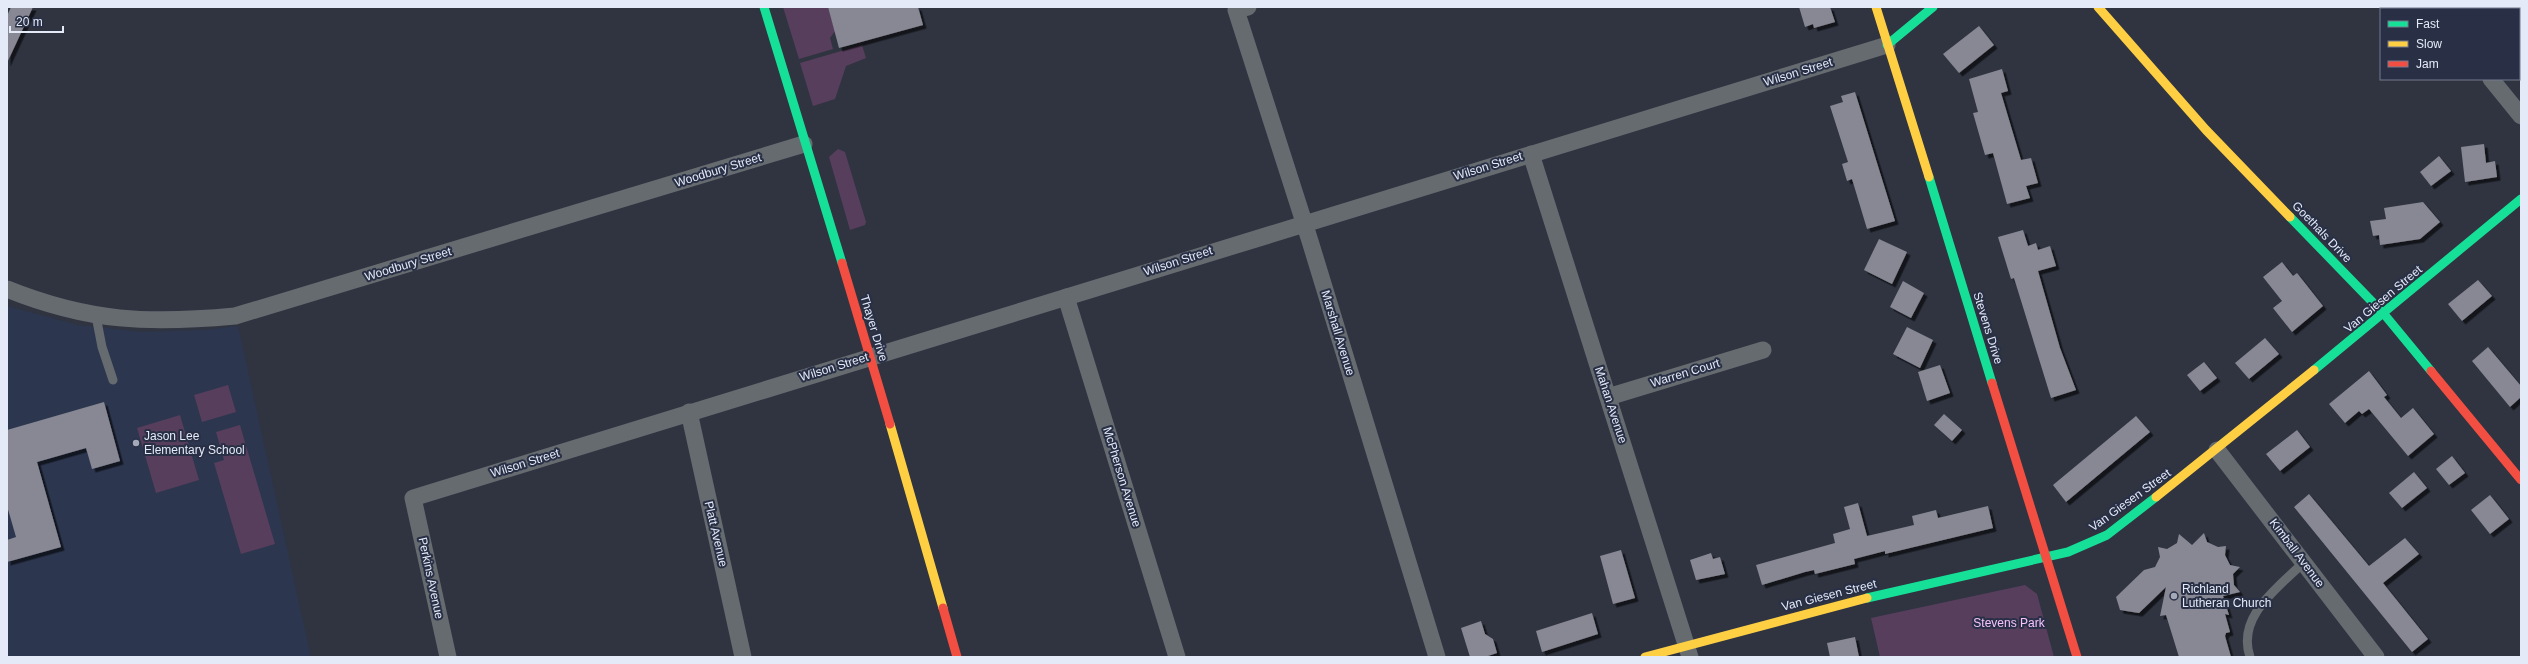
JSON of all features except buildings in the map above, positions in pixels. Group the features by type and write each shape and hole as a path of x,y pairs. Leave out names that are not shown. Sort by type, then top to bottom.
{"street":[{"name":"Thayer Drive","path":"764,7 804,144 870,356 957,657"},
{"name":"Stevens Drive","path":"1876,7 2077,657"},
{"name":"Wilson Street","path":"413,498 870,356 1066,297 1304,221 1531,154 1887,45 1933,7"},
{"name":"Goethals Drive","path":"2098,7 2206,130 2384,314 2521,480"},
{"name":"Marshall Avenue","path":"1242,9 1304,221 1437,657"},
{"path":"2492,80 2521,116"},
{"name":"Woodbury Street","path":"7,289 37,301 96,316 142,321 188,320 235,316 804,144"},
{"name":"Mahan Avenue","path":"1531,154 1689,651"},
{"name":"Van Giesen Street","path":"1645,657 1689,651 1845,603 2046,557 2083,547 2107,534 2217,450 2384,314 2521,199"},
{"name":"McPherson Avenue","path":"1066,297 1177,657"},
{"name":"Warren Court","path":"1608,397 1763,350"},
{"name":"Platt Avenue","path":"689,412 743,657"},
{"name":"Kimball Avenue","path":"2217,450 2376,657"},
{"name":"Perkins Avenue","path":"413,498 448,657"}],"lane":[{"path":"96,316 102,347 113,380"},
{"path":"2250,657 2247,644 2254,615 2304,562"}],"shaded area":[{"name":"Jason Lee Elementary School","path":"7,306 78,325 143,332 205,330 238,326 311,657 7,657"}],"green space":[{"path":"783,7 828,7 835,31 830,38 833,49 799,59"},
{"path":"862,45 866,58 846,66 835,99 813,106 800,63"},
{"path":"838,149 845,152 866,222 865,225 850,230 829,157"},
{"path":"228,385 236,412 202,422 194,395"},
{"path":"180,415 199,480 156,493 137,428"},
{"path":"240,425 275,544 241,554 214,463 224,460 216,432"},
{"name":"Stevens Park","path":"2025,585 2037,594 2054,657 1880,657 1871,618"}],"traffic: fast":[{"path":"764,7 842,263"},
{"path":"1887,45 1933,7"},
{"path":"1929,177 1992,383"},
{"path":"2314,370 2521,199"},
{"path":"2290,217 2384,314 2431,371"},
{"path":"1867,598 2068,552 2107,535 2156,497"}],"traffic: slow":[{"path":"1876,7 1929,177"},
{"path":"2098,7 2206,130 2290,217"},
{"path":"2156,497 2314,370"},
{"path":"890,424 943,608"},
{"path":"1645,657 1867,598"}],"traffic: jam":[{"path":"842,263 890,424"},
{"path":"2431,371 2521,480"},
{"path":"1992,383 2077,657"},
{"path":"943,608 957,657"}],"place":[{"name":"Jason Lee Elementary School","path":"136,443"},
{"name":"Richland Lutheran Church","path":"2174,596"}]}
